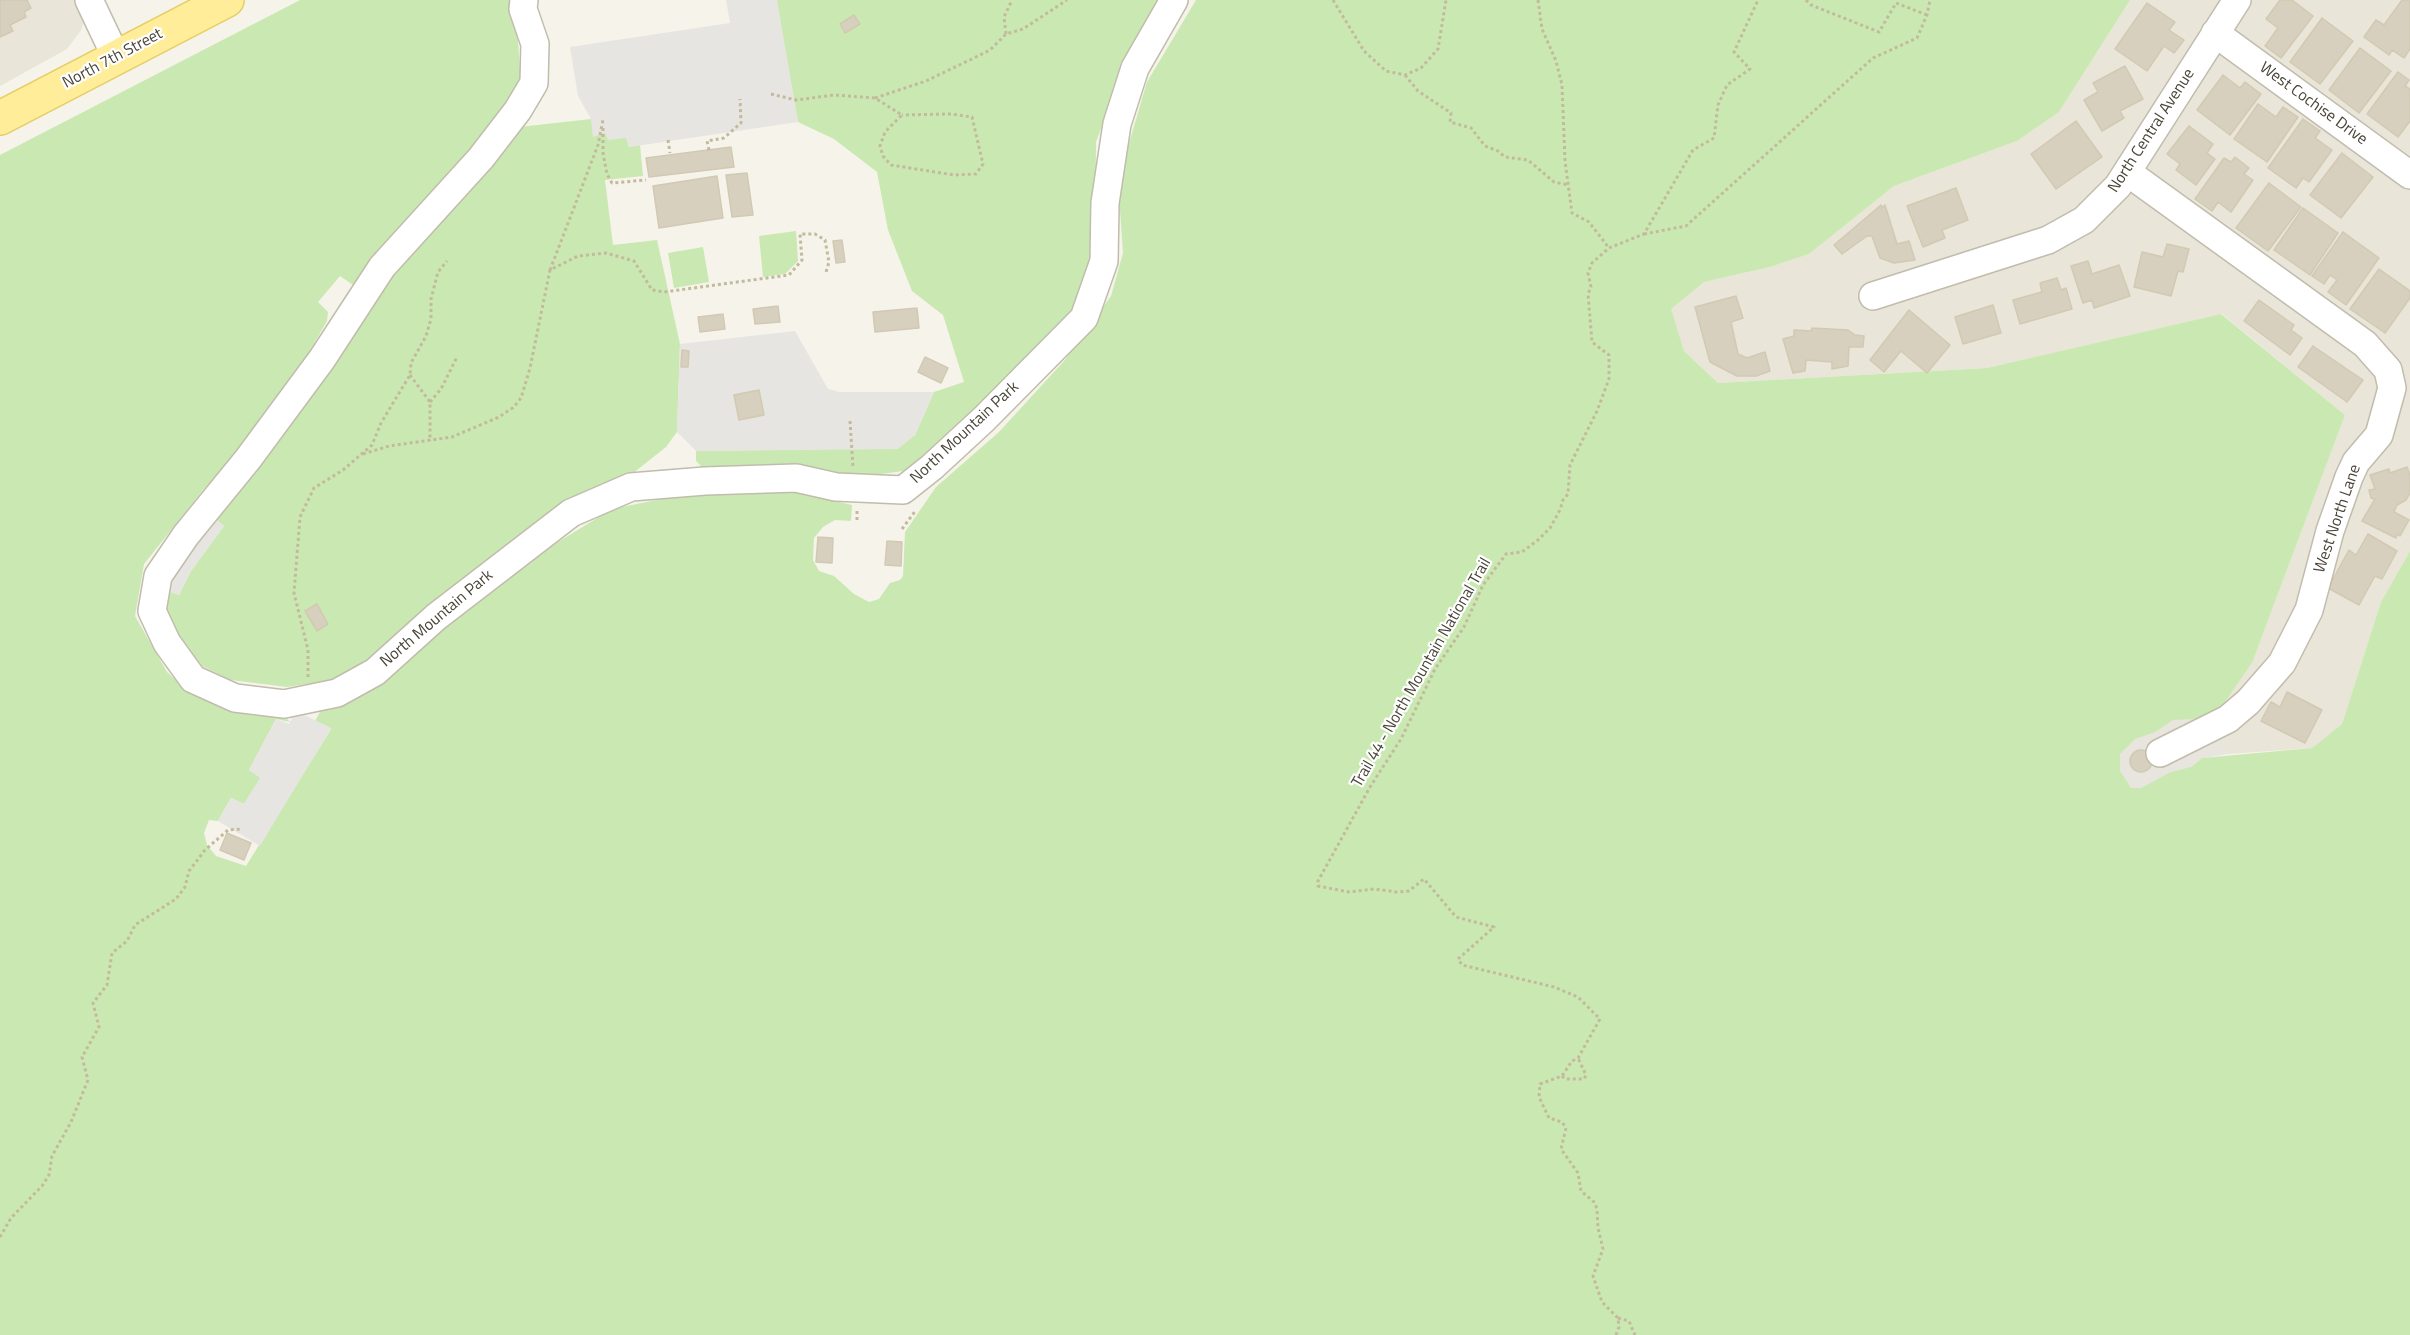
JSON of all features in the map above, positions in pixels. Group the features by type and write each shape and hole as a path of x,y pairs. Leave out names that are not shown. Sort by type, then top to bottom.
{"main road":[{"name":"North 7th Street","path":"0,118 227,0"}],"street":[{"path":"89,0 116,57"},
{"name":"North Mountain Park","path":"524,0 523,9 535,44 534,83 518,110 481,158 382,267 322,359 248,459 186,535 158,576 152,611 167,643 193,679 235,698 284,704 337,693 375,672 454,603 571,513 631,488 705,481 796,478 836,487 903,490 932,467 1083,318 1104,261 1105,203 1117,124 1135,68 1174,0"},
{"name":"North Central Avenue","path":"1873,296 2048,240 2090,214 2107,199 2127,172 2237,0"},
{"name":"West Cochise Drive","path":"2215,33 2410,175"},
{"name":"West North Lane","path":"2127,172 2365,344 2388,370 2392,388 2379,435 2356,462 2349,477 2330,531 2308,610 2282,663 2248,702 2228,719 2160,753"}],"path":[{"path":"1006,34 1004,17 1012,0"},
{"path":"771,94 796,100 834,95 875,98 926,81 945,70 963,64 990,50 1006,34 1023,29 1067,0"},
{"path":"1333,0 1364,51 1386,71 1406,75 1421,68 1438,49 1446,0"},
{"path":"1538,0 1542,29 1556,61 1562,85 1568,185 1572,213 1589,222 1609,248"},
{"path":"1644,234 1693,150 1714,138 1718,105 1727,85 1750,69 1734,52 1758,0"},
{"path":"1806,0 1811,5 1879,32 1896,3 1927,15"},
{"name":"Trail 44 - North Mountain National Trail","path":"1618,1318 1602,1302 1593,1276 1604,1249 1598,1228 1597,1209 1594,1202 1581,1191 1578,1173 1561,1149 1566,1128 1562,1122 1550,1118 1540,1103 1540,1084 1562,1076 1578,1058 1600,1019 1578,997 1554,987 1462,965 1458,958 1494,927 1456,917 1424,879 1409,891 1397,892 1374,889 1349,892 1318,886 1318,881 1365,796 1401,739 1435,669 1464,627 1483,585 1506,554 1522,552 1550,528 1568,494 1570,465 1598,411 1609,379 1609,355 1592,342 1588,294 1591,287 1588,273 1592,263 1609,248 1644,234 1686,226 1873,58 1917,38 1927,15 1930,0"},
{"path":"1406,75 1418,91 1451,113 1450,122 1470,128 1485,146 1498,151 1505,157 1528,160 1554,182 1568,185"},
{"path":"875,98 902,115 951,114 972,117 983,164 976,174 954,175 891,165 883,156 880,146 885,132 902,115"},
{"path":"709,150 707,141 724,138 741,123 740,99"},
{"path":"363,454 389,446 452,437 499,417 514,407 521,398 530,368 550,270 598,145 603,120 603,153 607,174 612,183 646,180"},
{"path":"668,140 670,153"},
{"path":"550,270 578,256 606,253 634,261 652,290 664,292 789,275 802,260 800,234 815,234 825,240 829,262 826,272"},
{"path":"303,699 309,671 308,650 294,593 300,517 314,488 363,454 372,445 381,423 410,375 411,363 426,336 431,319 431,299 438,272 447,261"},
{"path":"430,402 441,389 457,357"},
{"path":"410,375 430,402 430,441"},
{"path":"902,529 920,504"},
{"path":"857,507 857,520"},
{"path":"0,1237 11,1218 42,1186 49,1175 52,1156 71,1122 88,1080 82,1057 99,1027 93,1003 107,985 112,953 127,941 135,925 176,899 185,887 189,871 205,850 228,830 242,830"},
{"name":"Trail 44 - North Mountain National Trail","path":"1562,1076 1565,1079 1584,1079 1586,1075 1578,1058"},
{"path":"1616,1335 1619,1327 1618,1318 1629,1321 1635,1335"}],"shaded area":[{"path":"0,0 77,0 84,17 82,29 67,49 0,86"},
{"path":"726,0 777,0 798,122 629,147 626,138 608,140 605,133 593,137 591,119 578,96 570,47 730,23"},
{"path":"2130,0 2410,0 2410,551 2381,602 2342,724 2312,748 2228,754 2214,718 2252,663 2345,415 2222,314 1987,368 1718,383 1684,351 1670,309 1704,282 1770,267 1809,254 1894,186 2017,141 2059,112"},
{"path":"795,331 828,389 840,392 934,392 915,435 898,449 696,451 677,432 680,344"},
{"path":"205,511 224,526 191,571 179,595 155,587"},
{"path":"296,711 331,728 260,846 218,821 231,798 244,804 260,778 249,770 276,719 289,724"},
{"path":"2144,717 2214,718 2228,754 2202,758 2166,787 2128,795 2109,745"}],"green space":[{"path":"300,0 515,0 521,83 506,113 353,285 340,276 318,302 328,312 327,321 276,409 203,490 144,564 135,616 167,672 193,695 234,709 278,710 290,722 276,719 249,770 261,777 244,804 231,798 218,821 209,820 204,833 207,845 216,856 246,866 331,729 315,721 321,710 387,681 443,626 522,564 612,509 706,490 799,493 852,505 851,521 835,520 823,527 814,538 813,560 819,571 834,576 854,594 869,602 879,599 890,583 900,580 903,576 905,532 936,487 999,432 1064,361 1111,296 1123,253 1118,181 1147,82 1196,0 2130,0 2059,112 2017,141 1894,186 1809,254 1770,267 1704,282 1671,309 1684,351 1718,383 1987,368 2221,314 2345,415 2252,663 2214,718 2173,720 2155,732 2135,739 2120,754 2120,771 2131,788 2141,788 2171,772 2191,767 2202,758 2312,748 2342,724 2381,602 2410,551 2410,1335 0,1335 0,155"},
{"path":"776,0 1162,0 1128,56 1096,142 1095,262 1073,310 968,424 911,470 858,477 706,471 696,461 696,451 898,448 915,435 934,392 964,382 943,315 912,291 888,230 877,172 834,139 798,122"},
{"path":"591,119 606,133 627,138 629,147 640,145 643,176 605,180 613,245 657,240 680,344 677,432 666,447 632,474 540,519 360,666 327,681 287,687 231,680 194,662 171,633 160,588 179,595 191,571 224,526 210,515 375,292 519,127"},
{"path":"796,231 798,261 785,274 763,277 759,236"},
{"path":"703,247 709,282 674,288 668,253"}],"building":[{"path":"0,0 27,0 31,8 24,12 26,17 10,25 13,31 0,37"},
{"path":"2280,0 2292,0 2313,16 2281,58 2265,46 2278,28 2266,19"},
{"path":"2402,0 2410,0 2410,49 2404,58 2392,50 2389,55 2364,37 2376,20 2384,25"},
{"path":"2147,3 2175,22 2169,30 2184,40 2174,53 2164,46 2147,71 2115,49"},
{"path":"854,15 860,24 845,33 840,24"},
{"path":"2322,18 2353,41 2320,84 2290,62"},
{"path":"2360,48 2391,71 2359,113 2329,90"},
{"path":"2125,66 2143,99 2120,111 2124,118 2102,131 2084,100 2098,92 2093,83"},
{"path":"2398,72 2409,80 2405,86 2410,89 2410,121 2398,137 2367,114"},
{"path":"2223,75 2240,88 2245,82 2261,94 2230,135 2197,110"},
{"path":"2258,104 2276,117 2283,107 2298,117 2267,162 2234,139"},
{"path":"2303,119 2320,131 2315,138 2332,150 2309,182 2303,178 2296,188 2268,168"},
{"path":"2076,121 2102,157 2056,189 2031,154"},
{"path":"2189,126 2213,144 2207,153 2215,159 2196,185 2176,170 2180,164 2167,154"},
{"path":"731,147 734,167 649,177 646,158"},
{"path":"2342,153 2373,177 2341,218 2310,195"},
{"path":"2235,157 2249,168 2244,174 2253,180 2231,212 2218,202 2212,211 2195,199 2224,158 2231,162"},
{"path":"747,173 753,215 732,217 726,175"},
{"path":"717,176 723,218 659,228 653,186"},
{"path":"2269,183 2301,207 2268,251 2236,228"},
{"path":"1956,188 1968,220 1942,230 1945,238 1923,247 1907,206"},
{"path":"1881,205 1882,208 1885,205 1897,244 1909,241 1915,260 1894,263 1880,258 1872,236 1867,236 1842,254 1834,245"},
{"path":"2303,208 2338,233 2310,275 2274,250"},
{"path":"2343,232 2379,258 2346,305 2328,292 2337,280 2330,275 2324,284 2312,276"},
{"path":"842,240 845,262 836,263 833,241"},
{"path":"2167,244 2189,249 2183,272 2178,271 2171,296 2134,287 2142,252 2163,257"},
{"path":"2088,261 2092,274 2119,265 2130,296 2094,308 2092,300 2083,303 2071,266"},
{"path":"2379,269 2410,291 2410,298 2385,333 2350,309"},
{"path":"2057,278 2061,290 2066,288 2072,309 2020,324 2013,300 2042,292 2040,283"},
{"path":"1736,296 1743,318 1731,322 1738,354 1747,358 1765,352 1770,371 1756,376 1737,376 1710,362 1695,307"},
{"path":"2259,300 2294,325 2291,330 2302,338 2290,355 2244,321"},
{"path":"1993,305 2001,333 1963,344 1955,317"},
{"path":"778,306 780,322 755,324 753,309"},
{"path":"917,308 919,328 875,332 873,312"},
{"path":"1909,310 1950,345 1927,373 1901,351 1884,372 1870,360"},
{"path":"723,314 725,329 700,332 698,317"},
{"path":"1812,328 1848,330 1855,335 1864,336 1863,347 1849,347 1848,366 1832,369 1832,362 1806,360 1805,371 1793,373 1783,339 1794,336 1794,330 1811,331"},
{"path":"2313,346 2363,380 2347,402 2298,367"},
{"path":"682,350 689,351 688,367 681,367"},
{"path":"925,357 948,368 941,383 918,372"},
{"path":"759,390 764,415 739,420 734,395"},
{"path":"2407,467 2410,475 2410,493 2406,500 2397,505 2394,512 2409,520 2400,536 2397,534 2396,538 2362,521 2375,499 2371,498 2369,490 2375,489 2370,475 2389,469 2390,473"},
{"path":"2368,534 2397,551 2382,579 2375,576 2359,605 2328,588 2349,550 2356,555"},
{"path":"818,537 833,538 832,563 816,562"},
{"path":"887,541 902,542 901,566 885,565"},
{"path":"317,604 328,624 317,631 305,611"},
{"path":"2287,692 2322,710 2305,743 2261,721 2271,702 2280,707"},
{"path":"2137,750 2145,750 2152,757 2152,765 2145,772 2137,772 2130,765 2130,757"},
{"path":"227,833 251,843 244,860 220,850"}]}
